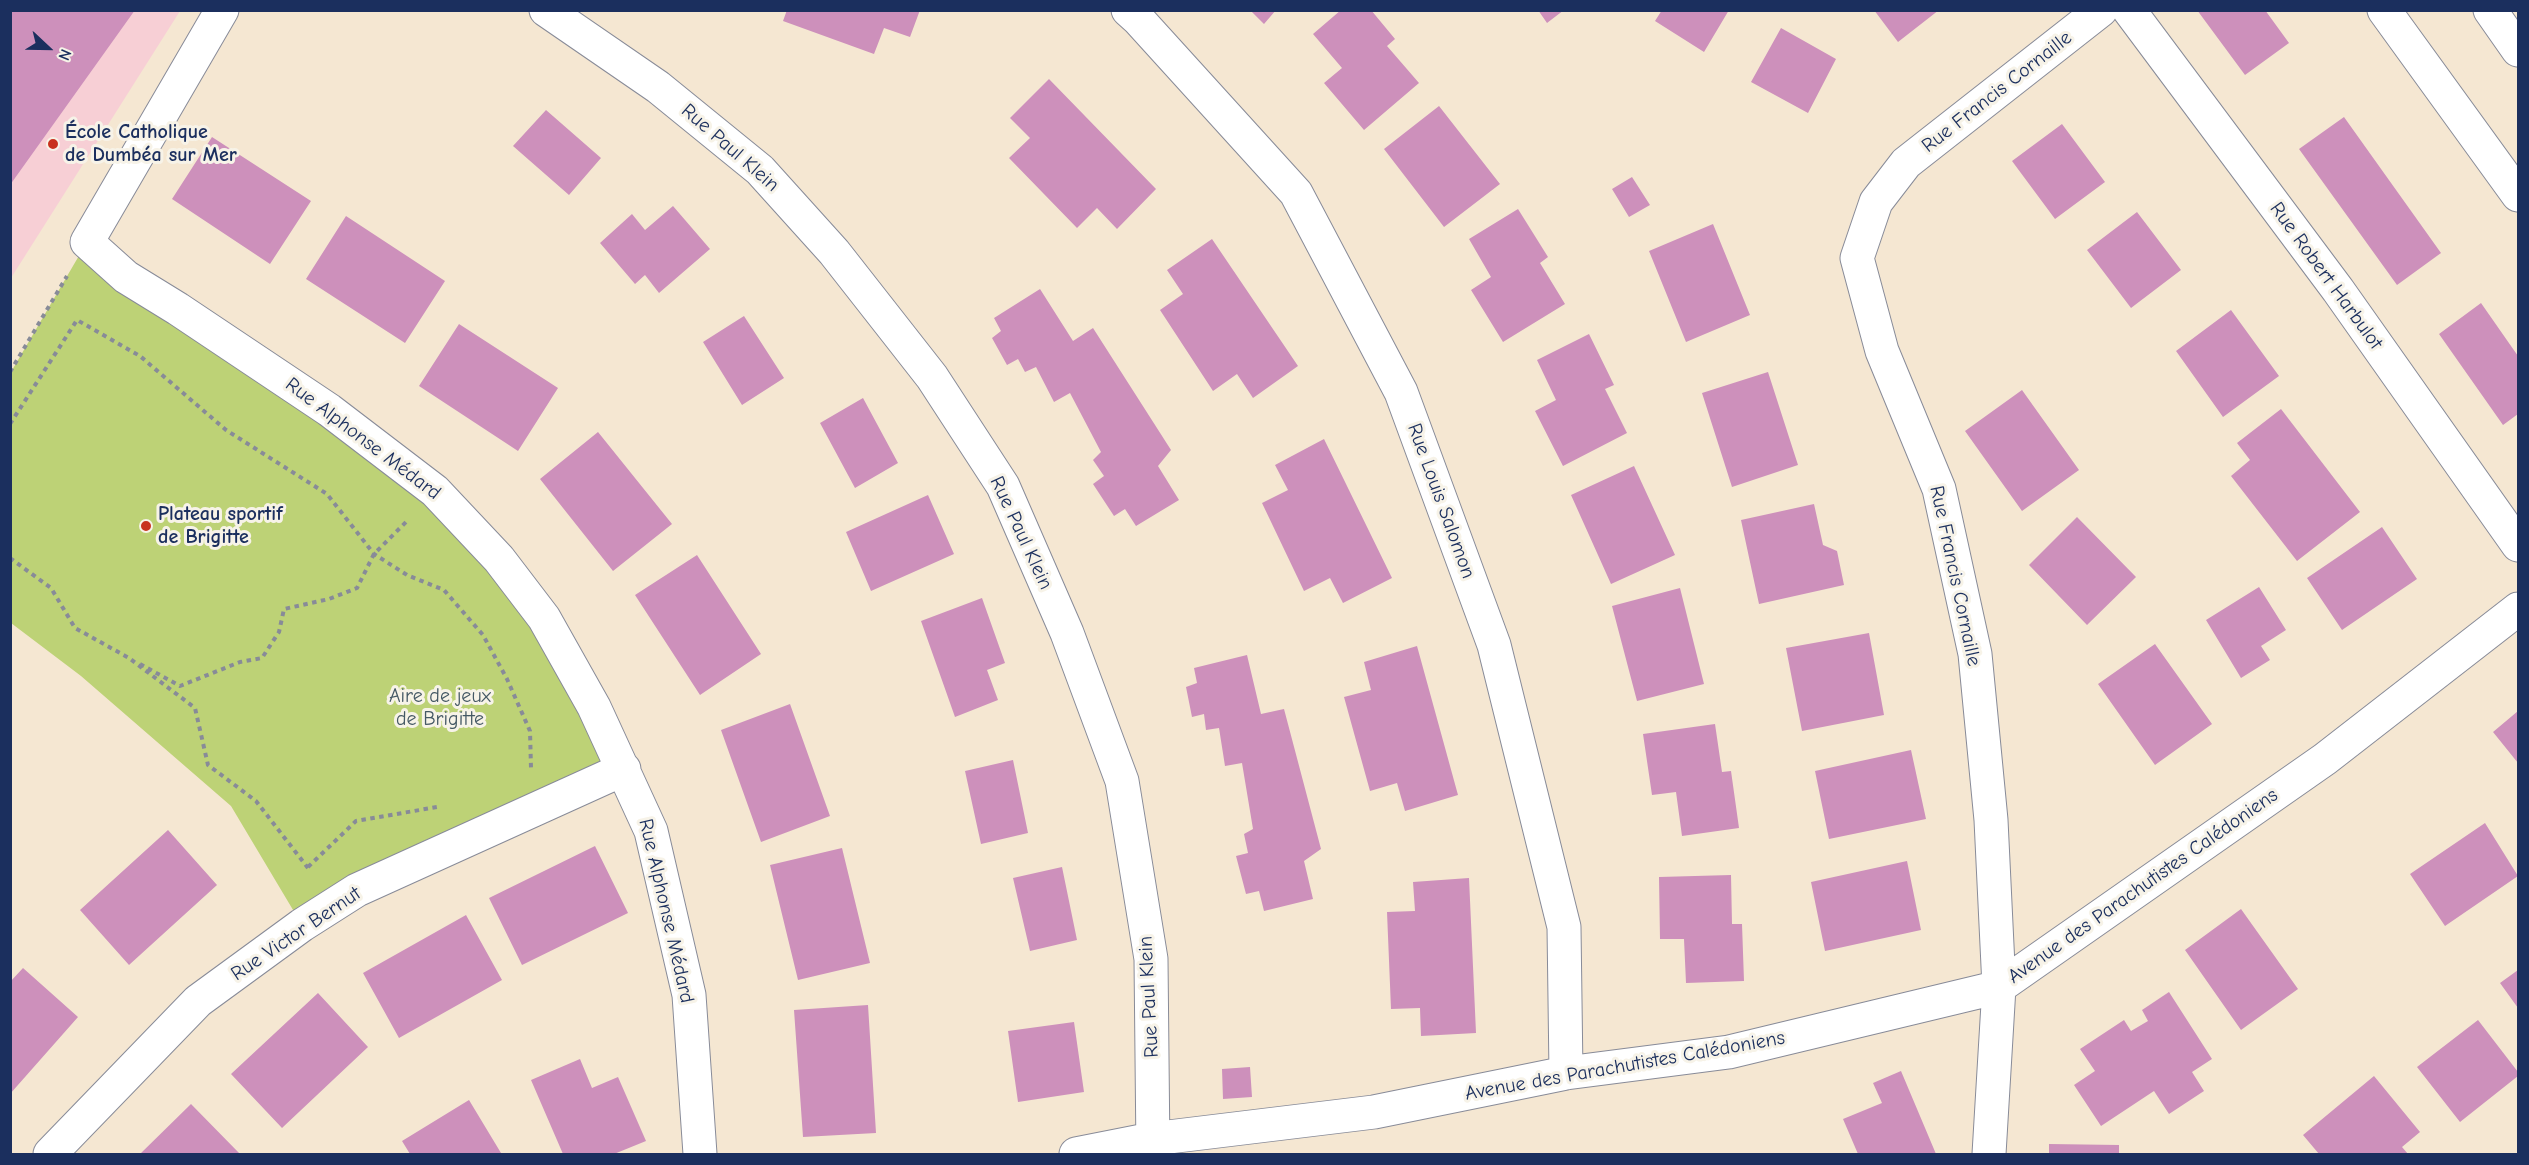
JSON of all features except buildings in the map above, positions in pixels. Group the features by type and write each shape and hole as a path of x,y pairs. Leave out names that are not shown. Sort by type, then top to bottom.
{"street":[{"path":"87,242 222,10"},
{"name":"Rue Paul Klein","path":"546,10 658,87 760,170 834,252 932,377 1003,486 1067,633 1122,781 1151,959 1153,1147"},
{"name":"Rue Louis Salomon","path":"1128,10 1296,193 1401,392 1494,645 1564,927 1566,1072"},
{"name":"Rue Francis Cornaille","path":"1989,1155 1998,987 1991,820 1975,654 1939,489 1882,351 1857,258 1876,202 1906,163 2101,10"},
{"name":"Rue Robert Harbulot","path":"2129,10 2338,290 2518,545"},
{"path":"2384,10 2518,195"},
{"path":"2490,10 2518,50"},
{"name":"Rue Alphonse Médard","path":"87,242 126,277 330,410 435,491 499,559 544,618 594,707 651,831 689,995 700,1155"},
{"name":"Avenue des Parachutistes Calédoniens","path":"1076,1155 1153,1147 1374,1112 1566,1072 1729,1052 1998,987 2325,759 2518,609"},
{"name":"Rue Victor Bernut","path":"50,1155 198,1001 302,925 357,890 624,769"}],"path":[{"path":"10,372 87,242"},
{"path":"10,424 77,320 140,356 226,430 327,494 374,554 407,575 444,590 483,635 507,679 530,731 531,771"},
{"path":"10,558 51,588 75,628 180,686 240,662 262,658 279,633 284,609 329,599 357,588 374,554 435,491"},
{"path":"129,658 195,708 208,765 256,801 308,867 356,820 444,806"}],"shaded area":[{"name":"École Catholique de Dumbéa sur Mer","path":"11,11 180,11 11,278"}],"green space":[{"name":"Aire de jeux de Brigitte","path":"87,242 178,309 499,559 624,769 302,925 231,806 81,676 11,623 11,372"}],"place":[{"name":"École Catholique de Dumbéa sur Mer","path":"53,144"},
{"name":"Plateau sportif de Brigitte","path":"146,526"}]}
